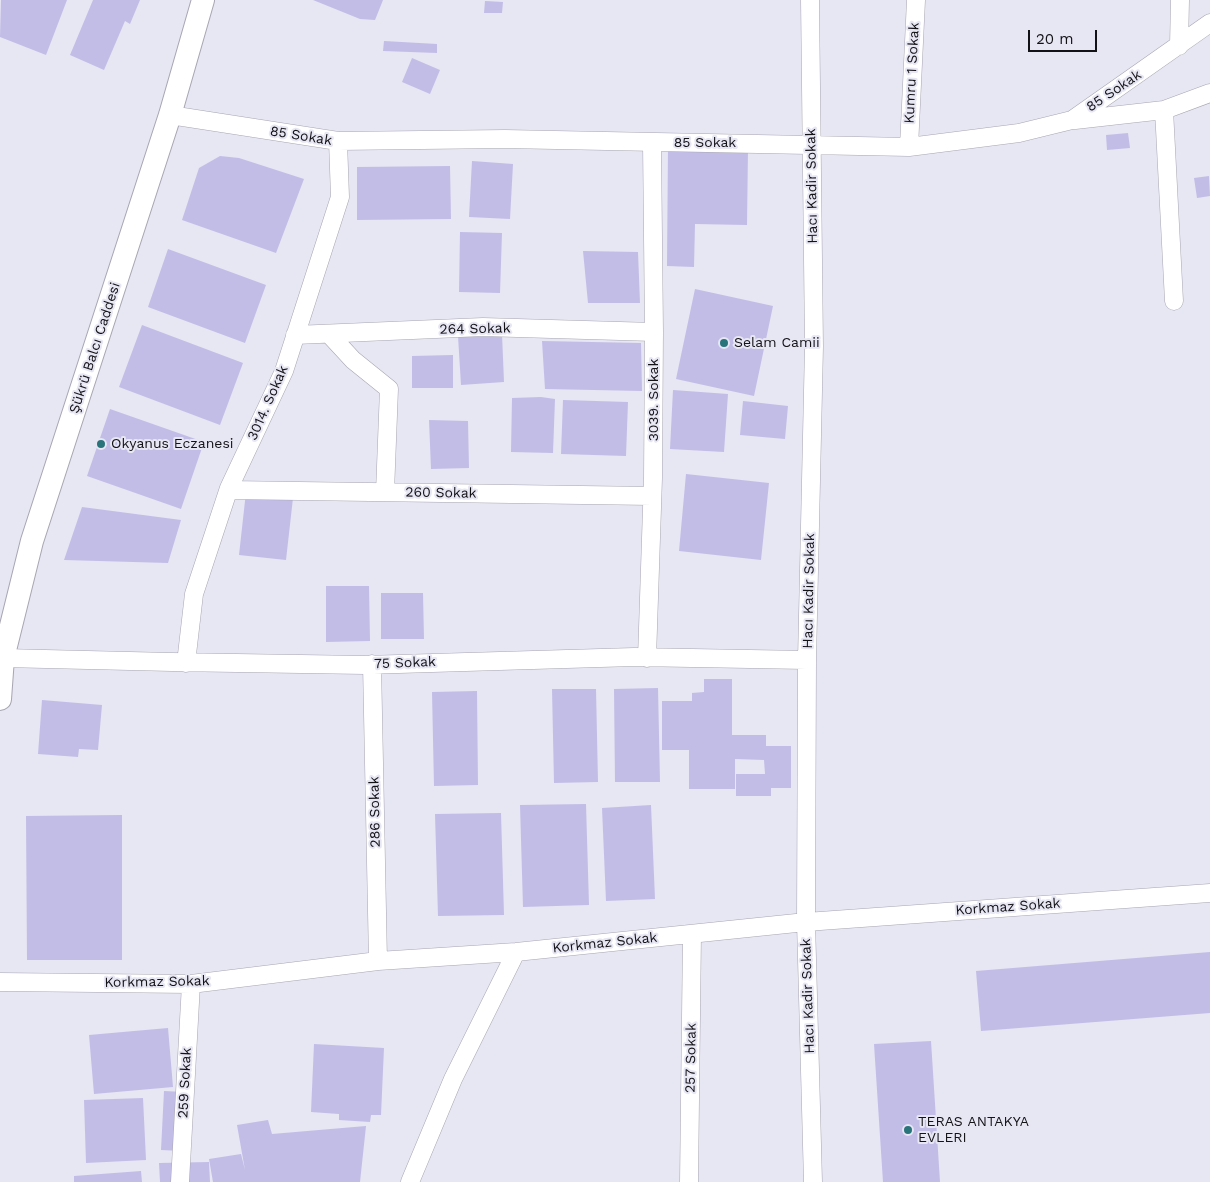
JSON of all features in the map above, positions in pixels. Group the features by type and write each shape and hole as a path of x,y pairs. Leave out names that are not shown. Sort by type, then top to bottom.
{"street":[{"name":"Şükrü Balcı Caddesi","path":"0,699 3,658 32,541 170,116 203,0"},
{"name":"Hacı Kadir Sokak","path":"810,0 814,346 807,660 806,922 813,1182"},
{"name":"Kumru 1 Sokak","path":"909,147 916,0"},
{"path":"1179,46 1180,0"},
{"name":"85 Sokak","path":"170,116 338,141 505,139 909,147 1019,133 1072,120 1210,23"},
{"path":"1072,120 1164,110 1210,93"},
{"path":"1164,110 1174,301"},
{"name":"3014. Sokak","path":"186,662 194,594 229,490 284,371 340,197 338,141"},
{"name":"3039. Sokak","path":"647,658 652,496 654,332 652,143"},
{"name":"264 Sokak","path":"296,335 483,328 654,332"},
{"path":"329,334 353,360 389,389 385,492"},
{"name":"260 Sokak","path":"229,490 652,496"},
{"name":"75 Sokak","path":"3,658 372,664 647,658 807,660"},
{"name":"286 Sokak","path":"372,664 378,961"},
{"name":"Korkmaz Sokak","path":"0,982 191,984 378,961 516,952 806,922 1210,892"},
{"name":"257 Sokak","path":"689,1182 692,934"},
{"path":"410,1182 453,1079 516,952"},
{"name":"259 Sokak","path":"180,1182 191,984"}],"building":[{"path":"1,0 67,0 46,55 0,37"},
{"path":"93,0 140,0 130,24 125,21 104,70 70,55"},
{"path":"313,0 383,0 375,20 360,19"},
{"path":"485,1 503,2 502,13 484,13"},
{"path":"384,41 437,44 437,53 383,51"},
{"path":"412,58 440,70 430,94 402,82"},
{"path":"1128,133 1130,148 1107,150 1106,135"},
{"path":"668,148 748,149 747,225 695,224 694,267 667,266"},
{"path":"220,156 239,158 304,179 276,253 182,220 199,168"},
{"path":"472,161 513,164 510,219 469,217"},
{"path":"450,166 451,219 357,220 357,167"},
{"path":"1209,176 1210,196 1197,198 1194,178"},
{"path":"460,232 502,233 500,293 459,292"},
{"path":"168,249 266,285 245,343 148,307"},
{"path":"583,251 638,252 640,303 588,303"},
{"name":"Selam Camii","path":"695,289 773,306 754,396 676,379"},
{"path":"142,325 243,363 220,425 119,387"},
{"path":"502,334 504,382 461,385 458,336"},
{"path":"542,341 641,343 642,391 545,389"},
{"path":"453,355 453,388 412,388 412,356"},
{"path":"673,390 728,394 724,452 670,449"},
{"path":"541,397 555,399 553,453 511,452 512,398"},
{"path":"563,400 628,402 626,456 561,454"},
{"path":"743,401 788,406 785,439 740,435"},
{"path":"110,409 204,442 181,509 87,476"},
{"path":"429,420 468,421 469,468 431,469"},
{"path":"686,474 769,483 761,560 679,551"},
{"path":"246,492 293,498 286,560 239,555"},
{"path":"82,507 181,520 168,563 64,560"},
{"path":"326,586 369,586 370,641 326,642"},
{"path":"381,593 423,593 424,639 381,639"},
{"path":"704,679 732,679 732,735 766,735 766,746 791,746 791,788 771,788 771,796 736,796 736,774 765,774 764,760 735,759 735,789 689,789 689,750 662,750 662,701 692,701 692,693 704,692"},
{"path":"658,688 660,782 615,782 614,689"},
{"path":"552,689 596,689 598,782 554,783"},
{"path":"477,691 478,785 434,786 432,692"},
{"path":"42,700 102,705 98,750 79,749 78,757 38,754"},
{"path":"586,804 589,905 523,907 520,805"},
{"path":"651,805 655,899 606,901 602,808"},
{"path":"501,813 504,915 438,916 435,814"},
{"path":"122,815 122,960 27,960 26,816"},
{"path":"1210,952 1210,1013 981,1031 976,971"},
{"path":"168,1028 173,1087 94,1094 89,1035"},
{"name":"TERAS ANTAKYA EVLERI","path":"931,1041 940,1182 883,1182 874,1044"},
{"path":"314,1044 384,1048 381,1115 371,1115 370,1122 339,1120 339,1114 311,1112"},
{"path":"164,1091 184,1092 182,1151 161,1150"},
{"path":"143,1098 146,1160 86,1163 84,1100"},
{"path":"268,1120 272,1134 366,1126 360,1182 213,1182 209,1159 241,1154 245,1170 237,1125"},
{"path":"209,1162 210,1182 160,1182 159,1163"},
{"path":"141,1171 142,1182 74,1182 74,1176"}],"place":[{"name":"Selam Camii","path":"724,343"},
{"name":"Okyanus Eczanesi","path":"101,444"},
{"name":"TERAS ANTAKYA EVLERI","path":"908,1130"}]}
